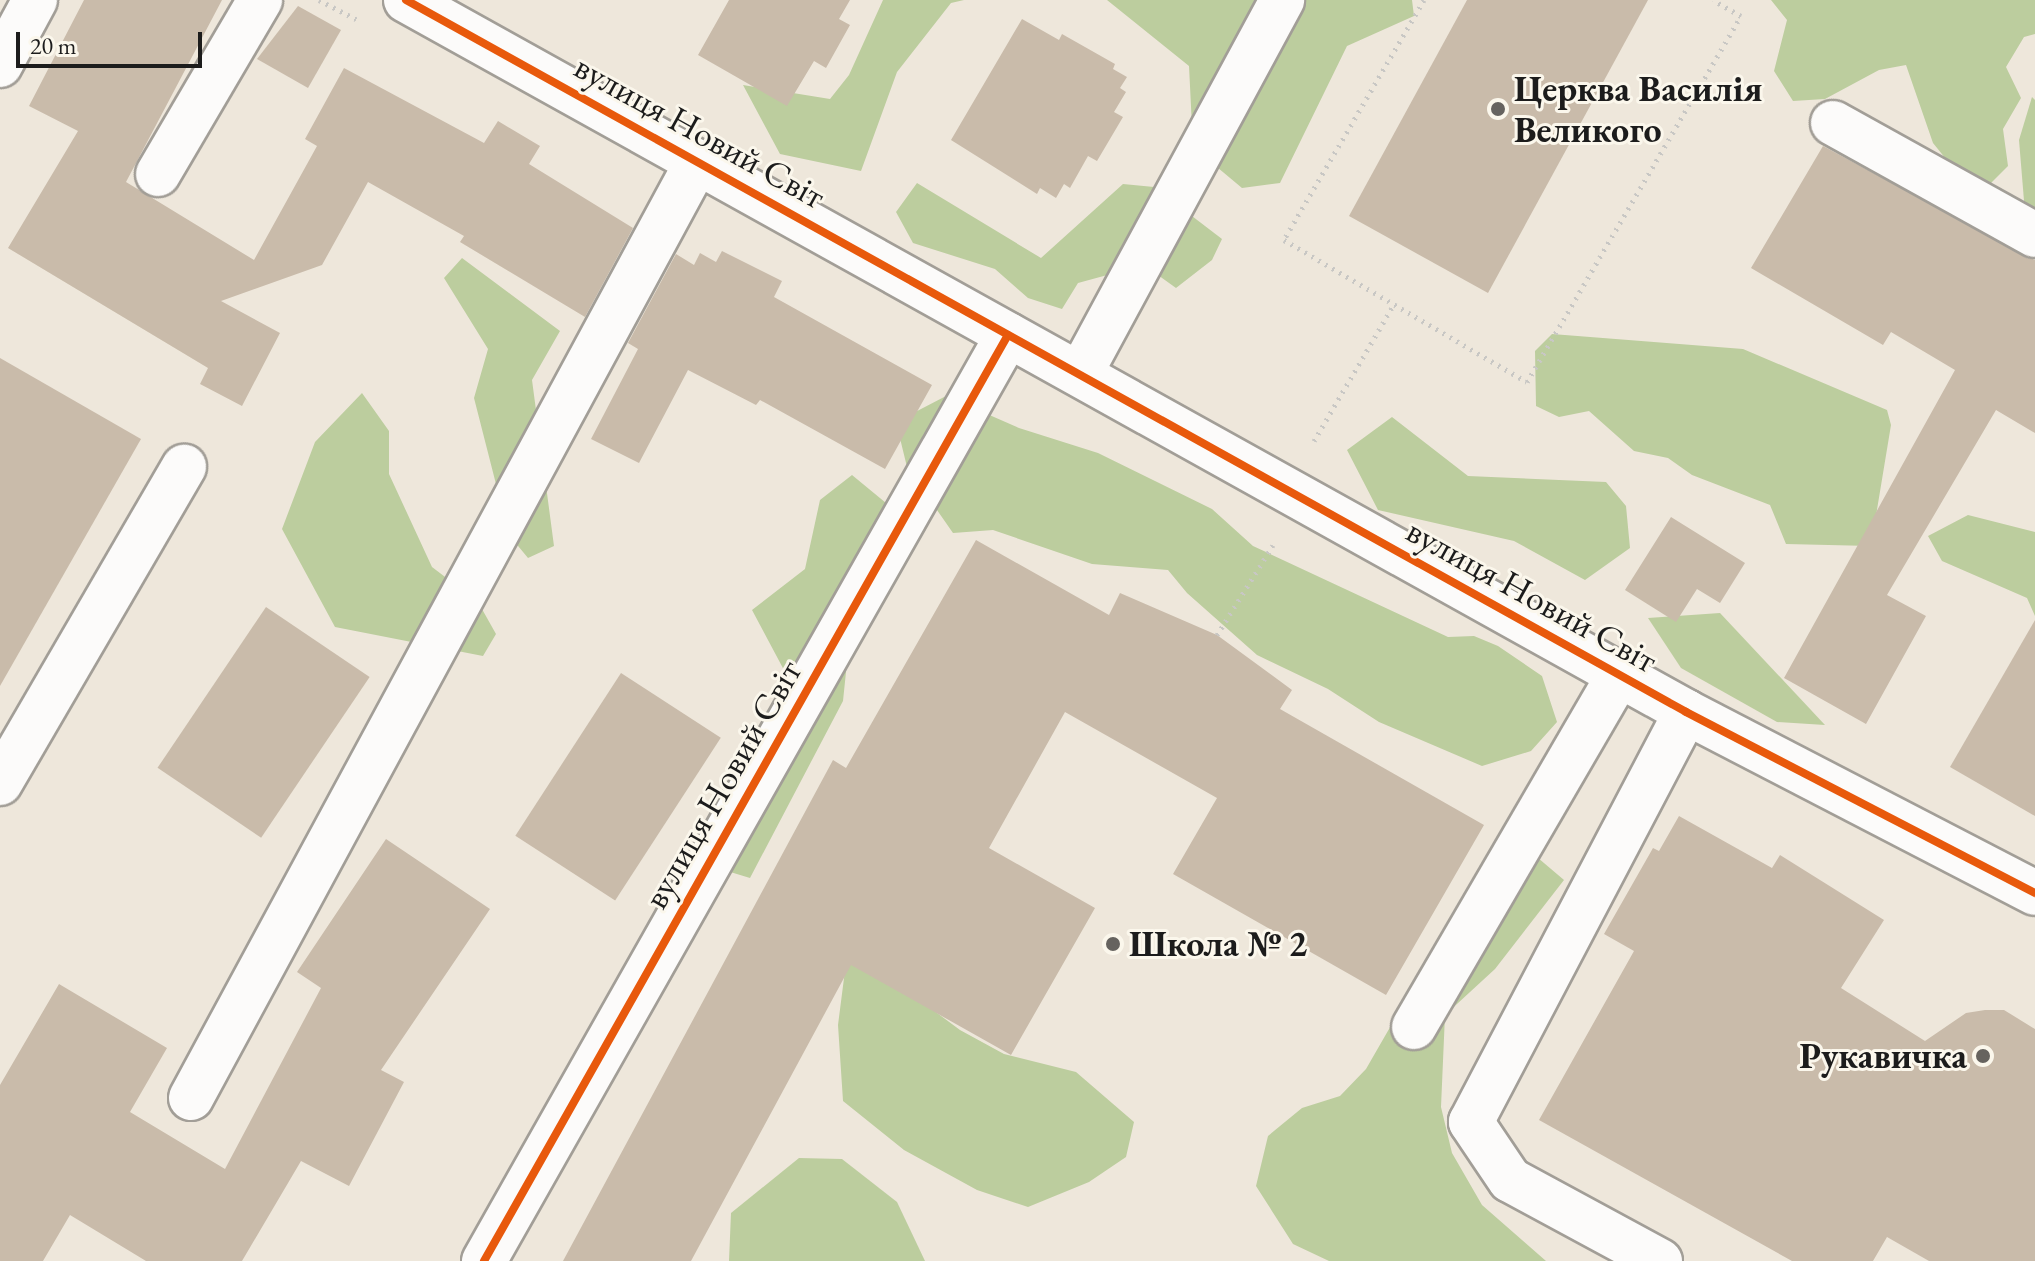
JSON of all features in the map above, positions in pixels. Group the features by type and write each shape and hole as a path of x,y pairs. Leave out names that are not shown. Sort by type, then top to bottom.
{"street":[{"path":"0,65 35,0"},
{"path":"158,174 260,0"},
{"name":"вулиця Новий Світ","path":"406,0 1686,712 2035,893"},
{"path":"1080,374 1282,0"},
{"path":"1833,123 2035,235"},
{"path":"191,1098 697,162"},
{"name":"вулиця Новий Світ","path":"484,1261 1008,335"},
{"path":"0,783 184,467"},
{"path":"1414,1027 1619,675"},
{"path":"1660,1261 1510,1180 1471,1122 1686,712"}],"path":[{"path":"1424,0 1284,240 1527,382 1741,16 1713,0"},
{"path":"1310,448 1394,304"},
{"path":"1217,635 1278,536"}],"green space":[{"path":"883,0 964,0 951,3 897,72 861,171 780,154 743,85 830,99 849,75"},
{"path":"1107,0 1412,0 1414,16 1347,46 1280,183 1242,188 1193,147 1189,66"},
{"path":"1771,0 2035,0 2035,34 2024,37 2006,67 2021,98 2003,129 2008,166 1981,193 1967,185 1933,143 1906,65 1879,70 1825,99 1793,101 1774,71 1787,20"},
{"path":"2032,97 2035,100 2035,228 2026,225 2019,140"},
{"path":"917,183 1041,258 1123,184 1154,187 1222,239 1212,260 1176,288 1144,265 1078,283 1062,309 1028,298 995,269 913,243 896,212"},
{"path":"462,258 560,331 532,380 554,546 528,558 509,535 474,398 488,349 444,278"},
{"path":"1552,334 1743,349 1887,410 1891,425 1871,546 1786,544 1770,505 1692,475 1668,458 1634,451 1589,411 1559,417 1536,406 1535,351"},
{"path":"362,393 389,431 389,474 432,567 478,602 496,634 483,656 335,627 282,529 315,442"},
{"path":"946,396 1019,428 1098,453 1212,509 1253,546 1448,637 1474,636 1498,646 1542,676 1557,722 1531,751 1482,766 1379,722 1328,689 1257,655 1187,593 1168,570 1092,564 993,530 953,533 907,467 896,422"},
{"path":"1392,417 1468,476 1606,482 1626,506 1630,548 1585,580 1514,541 1378,510 1347,450"},
{"path":"852,475 886,503 855,585 843,701 750,878 704,864 793,687 752,610 805,569 820,500"},
{"path":"1968,515 2035,532 2035,616 2027,598 1942,561 1928,536"},
{"path":"1720,613 1825,725 1777,722 1681,668 1648,618"},
{"path":"1531,852 1564,880 1495,969 1445,1015 1441,1107 1452,1153 1482,1205 1546,1261 1329,1261 1293,1244 1256,1186 1268,1136 1302,1108 1340,1096 1366,1069 1488,857"},
{"path":"848,947 960,1030 1004,1054 1076,1072 1134,1122 1126,1157 1089,1182 1028,1207 977,1190 904,1150 843,1101 838,1025"},
{"path":"799,1158 842,1159 897,1202 925,1261 729,1261 731,1213"}],"building":[{"path":"84,0 222,0 126,182 254,260 317,146 305,139 344,68 484,143 498,121 540,146 529,164 633,228 585,317 460,242 464,236 368,182 322,265 221,301 280,333 242,406 200,384 208,368 8,248 78,131 29,106"},
{"path":"729,0 850,0 839,19 850,25 826,68 814,61 787,106 698,55"},
{"name":"Церква Василія Великого","path":"1467,0 1648,0 1488,293 1349,216"},
{"path":"298,6 341,30 308,88 257,59"},
{"path":"1022,19 1059,40 1062,34 1115,64 1113,69 1127,77 1120,88 1126,92 1114,112 1123,117 1097,161 1088,156 1070,188 1064,184 1056,198 1040,188 1037,194 951,140"},
{"path":"1823,146 2035,260 2035,433 1996,410 1887,595 1926,616 1866,724 1784,678 1955,370 1891,332 1883,345 1751,268"},
{"path":"722,251 782,281 774,297 932,385 885,469 760,400 756,405 688,370 639,463 591,439 638,349 628,343 676,254 694,265 700,253 716,262"},
{"path":"0,358 141,439 0,686"},
{"path":"1671,517 1745,563 1720,603 1697,589 1676,622 1625,590"},
{"path":"976,540 1109,615 1120,593 1217,635 1292,690 1280,709 1484,825 1386,995 1173,874 1217,798 1065,712 989,848 1095,908 1011,1055 851,965 691,1261 563,1261 833,760 846,768"},
{"path":"266,607 370,677 261,838 158,768"},
{"path":"2035,620 2035,816 1950,767"},
{"path":"621,673 721,738 615,901 515,836"},
{"path":"1679,816 1772,868 1780,855 1884,920 1841,988 1925,1041 1966,1013 1985,1010 2004,1010 2035,1029 2035,1261 1929,1261 1887,1237 1873,1261 1792,1261 1539,1120 1634,951 1604,934 1653,848 1659,851"},
{"path":"386,839 490,909 381,1070 404,1082 349,1186 301,1161 242,1261 146,1261 70,1215 43,1261 0,1261 0,1085 59,984 167,1048 130,1112 225,1169 321,988 297,972"}],"cycle path":[{"path":"406,0 1686,712 2035,893"},
{"path":"484,1261 1008,335"}],"place":[{"name":"Церква Василія Великого","path":"1498,109"},
{"name":"Школа № 2","path":"1113,944"},
{"name":"Рукавичка","path":"1983,1056"}]}
